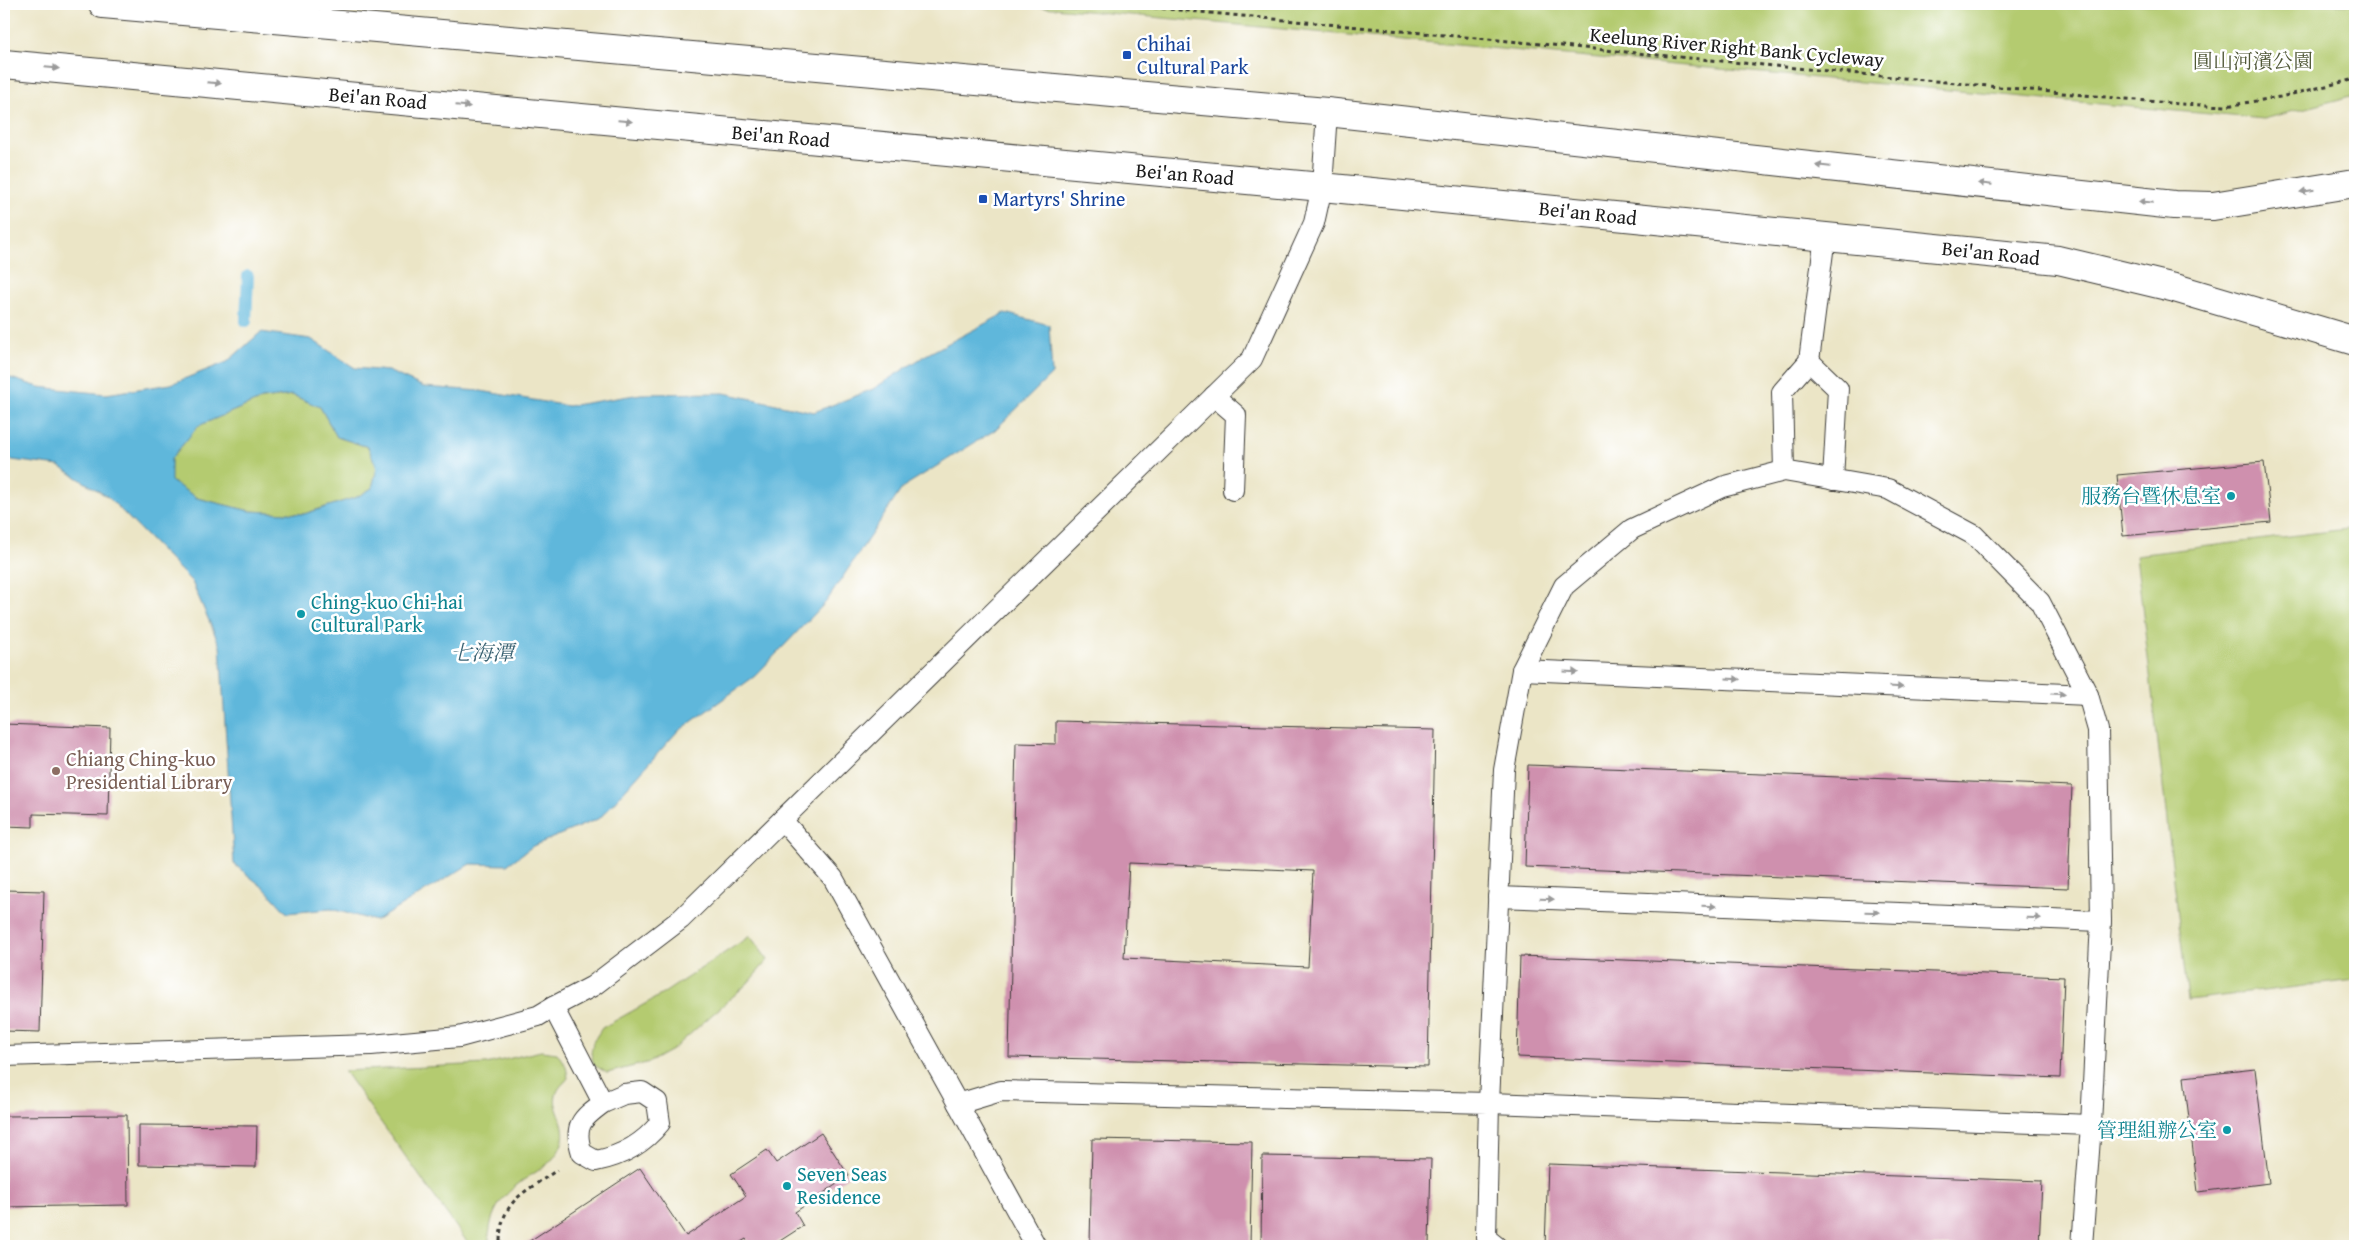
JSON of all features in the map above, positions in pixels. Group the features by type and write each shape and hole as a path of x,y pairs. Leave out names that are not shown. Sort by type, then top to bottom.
{"main road":[{"path":"104,4 1328,112 2174,205 2213,206 2355,183"},
{"name":"Bei'an Road","path":"4,64 1322,186 2058,260 2175,288 2355,341"}],"lane":[{"path":"4,1056 390,1043 459,1037 538,1016 593,986 681,919 1252,359 1314,223 1322,186 1328,112"},
{"path":"1784,471 1782,392 1809,361 1825,236"},
{"path":"1809,361 1838,389 1833,480"},
{"path":"1214,396 1236,415 1233,490"},
{"path":"1496,1246 1486,1238 1489,1103 1498,897 1504,770 1522,670 1564,586 1632,530 1722,487 1784,471 1888,489 1974,535 2040,602 2088,696 2098,730 2101,921 2091,1125 2082,1246"},
{"path":"1522,670 2088,696"},
{"path":"782,820 833,878 1036,1246"},
{"path":"1498,897 2101,921"},
{"path":"553,1007 603,1103"},
{"path":"958,1104 1001,1090 1489,1103 2091,1125"},
{"path":"642,1092 658,1102 660,1123 649,1138 613,1158 596,1161 582,1153 577,1136 584,1116 603,1103 624,1094 642,1092"}],"path":[{"name":"Keelung River Right Bank Cycleway","path":"1114,4 2180,104 2226,106 2355,79"},
{"path":"500,1241 503,1214 514,1200 582,1153"}],"green space":[{"name":"圓山河濱公園","path":"1010,4 2355,4 2355,95 2264,119"},
{"path":"292,395 320,407 337,437 368,447 377,468 372,488 357,497 304,514 250,511 197,498 170,481 171,459 198,426 262,399"},
{"path":"2355,528 2355,980 2188,1000 2136,555"},
{"path":"750,936 768,960 747,984 672,1050 650,1062 607,1073 594,1065 591,1053 593,1042 602,1028 661,995"},
{"path":"541,1051 557,1053 566,1066 568,1078 559,1088 556,1097 556,1104 563,1125 562,1142 558,1152 551,1161 516,1186 502,1200 493,1216 489,1246 470,1246 344,1071 486,1064"}],"water":[{"name":"七海潭","path":"1005,313 1049,325 1052,374 995,430 903,487 826,602 755,676 676,733 600,818 533,846 507,865 470,864 376,921 331,909 287,913 265,889 234,864 220,646 192,582 108,497 59,466 4,459 4,376 39,387 106,394 171,384 227,362 261,332 311,339 355,368 388,371 424,387 481,391 568,406 641,394 724,393 814,412 873,389 926,355","holes":["292,395 320,407 337,437 368,447 377,468 372,488 357,497 304,514 250,511 197,498 171,481 171,459 198,426 262,399"]}],"building":[{"path":"2264,462 2271,522 2123,536 2117,475"},
{"path":"1056,721 1435,730 1428,1067 1009,1057 1016,743 1056,744","holes":["1129,863 1313,871 1308,967 1124,958"]},
{"name":"Chiang Ching-kuo Presidential Library","path":"4,724 110,728 108,816 33,814 33,827 4,826"},
{"path":"1528,765 2072,786 2068,888 1525,867"},
{"path":"4,890 44,891 40,1032 4,1031"},
{"path":"1520,956 2064,977 2060,1078 1517,1057"},
{"name":"管理組辦公室","path":"2255,1069 2269,1183 2198,1192 2184,1077"},
{"path":"127,1115 128,1205 4,1207 4,1116"},
{"path":"139,1125 257,1126 256,1167 139,1165"},
{"name":"Seven Seas Residence","path":"821,1133 849,1176 795,1212 803,1226 772,1246 751,1246 746,1239 734,1246 522,1246 640,1168 686,1236 746,1196 731,1174 767,1150 776,1163"},
{"path":"1092,1139 1252,1142 1250,1246 1090,1246"},
{"path":"1262,1156 1431,1159 1429,1246 1261,1246"},
{"path":"1548,1164 2042,1181 2039,1246 1545,1246"}],"waterway":[{"path":"246,321 248,276"}],"place":[{"name":"Chihai Cultural Park","path":"1127,55"},
{"name":"Martyrs' Shrine","path":"983,199"},
{"name":"服務台暨休息室","path":"2231,496"},
{"name":"Ching-kuo Chi-hai Cultural Park","path":"301,614"},
{"name":"Chiang Ching-kuo Presidential Library","path":"56,771"},
{"name":"管理組辦公室","path":"2227,1130"},
{"name":"Seven Seas Residence","path":"787,1186"}]}
